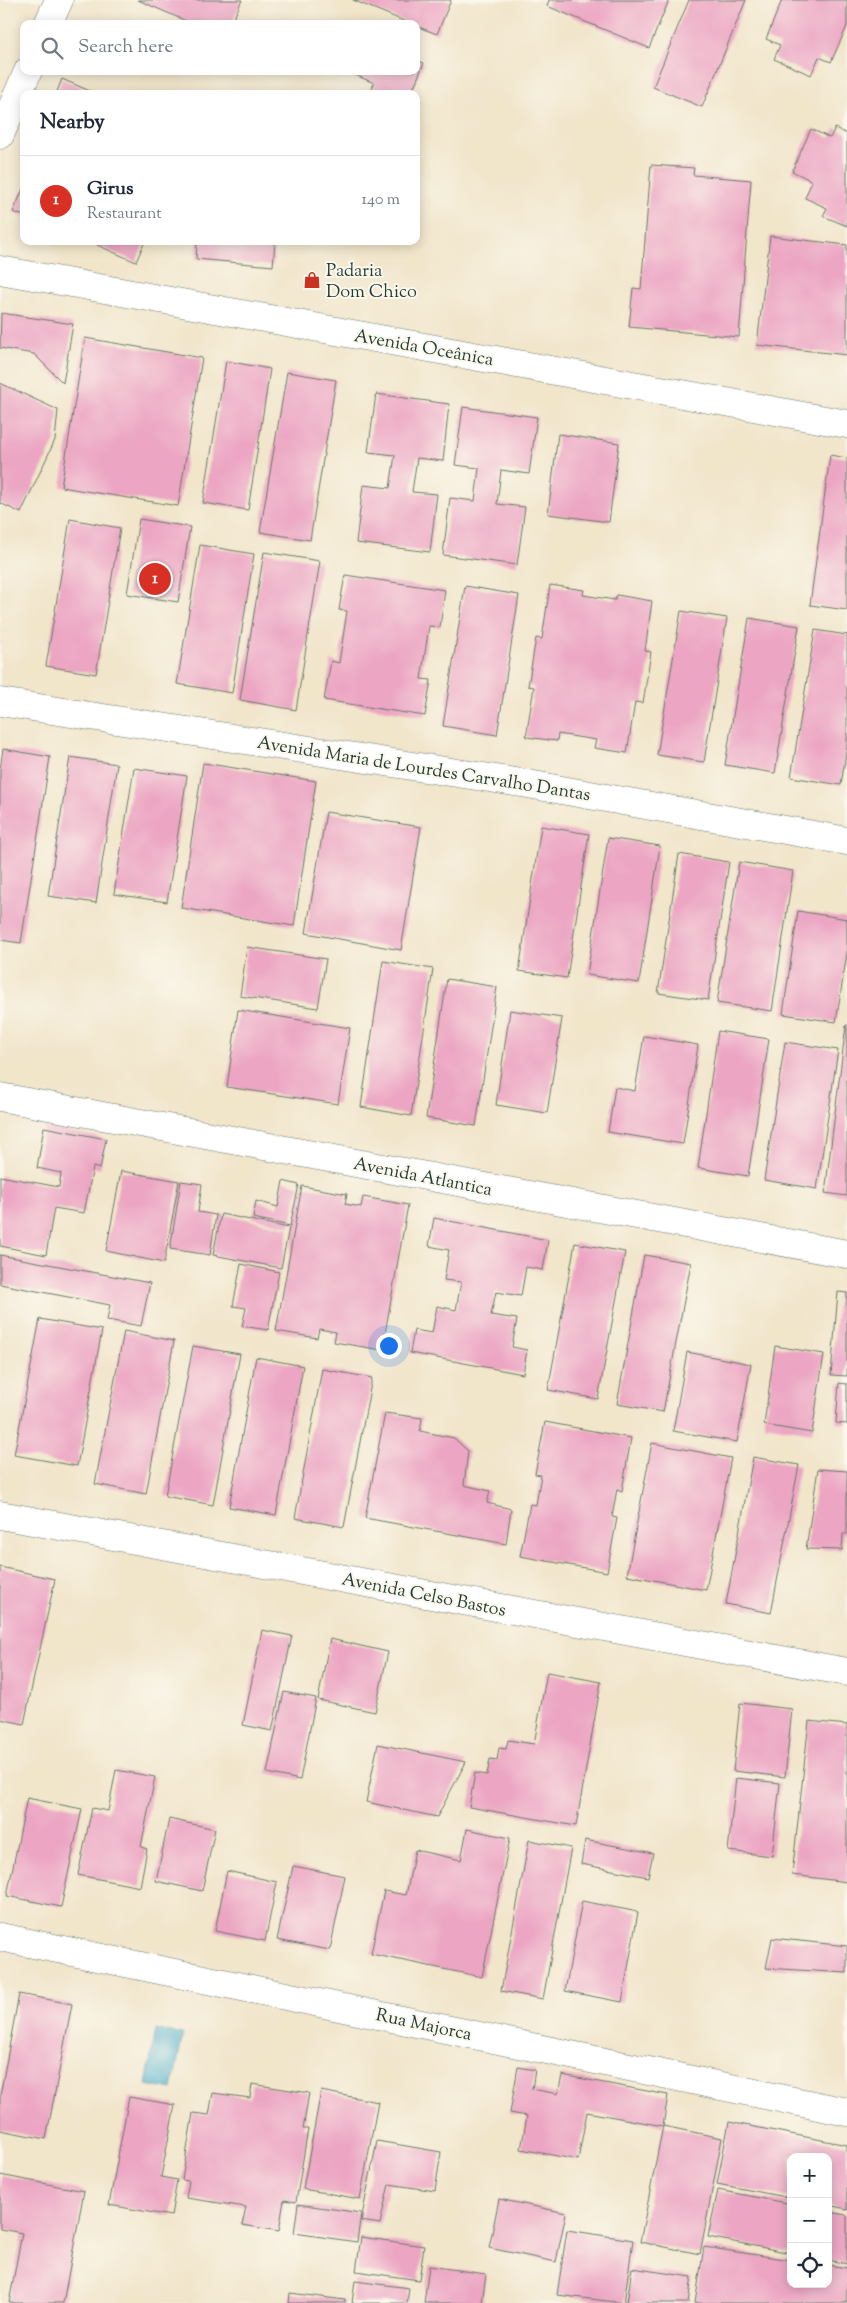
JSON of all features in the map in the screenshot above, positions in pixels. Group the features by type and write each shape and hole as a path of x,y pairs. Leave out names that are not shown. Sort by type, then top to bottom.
{"street":[{"path":"0,135 26,75"},
{"name":"Avenida Oceânica","path":"0,270 847,424"},
{"name":"Avenida Maria de Lourdes Carvalho Dantas","path":"0,702 528,784 847,841"},
{"name":"Avenida Atlantica","path":"0,1097 847,1254"},
{"name":"Avenida Celso Bastos","path":"0,1515 847,1672"},
{"name":"Rua Majorca","path":"0,1936 847,2112"}],"water":[{"path":"156,2029 183,2034 172,2090 146,2085"}],"building":[{"path":"138,0 242,0 233,20 184,20"},
{"path":"353,0 451,0 437,34 420,28 420,20 401,20"},
{"path":"549,0 669,0 649,48 547,6"},
{"path":"689,0 746,0 702,107 653,87"},
{"path":"782,0 847,0 847,26 831,62 819,57 811,75 774,59 780,45 766,39"},
{"path":"420,62 424,63 420,73"},
{"path":"355,75 419,75 413,90 371,90 374,83"},
{"path":"62,79 88,90 58,90"},
{"path":"835,128 847,134 847,226 823,216 827,208 805,198 812,181 792,171 811,129 830,138"},
{"path":"651,165 694,168 693,175 751,180 739,337 629,327 633,288 641,289"},
{"path":"20,196 20,215 13,212"},
{"path":"770,236 847,245 847,355 757,345"},
{"path":"97,245 143,245 136,262"},
{"path":"197,245 275,245 273,266 196,259"},
{"path":"1,313 73,324 63,383 34,354 0,348"},
{"path":"85,338 202,358 178,506 61,487"},
{"path":"226,361 270,369 248,510 203,503"},
{"path":"287,372 336,380 310,540 260,532"},
{"path":"0,383 58,410 55,440 21,513 0,503"},
{"path":"376,394 449,404 443,461 417,458 412,492 437,494 430,552 356,543 363,485 390,488 395,455 368,452"},
{"path":"463,407 537,417 529,474 501,470 497,504 525,507 517,565 443,555 450,498 475,501 479,468 455,465"},
{"path":"558,434 619,443 609,522 548,514"},
{"path":"830,455 847,458 847,610 810,605"},
{"path":"70,519 120,528 96,674 46,666"},
{"path":"139,519 190,527 178,602 127,594"},
{"path":"200,545 254,554 232,693 177,684"},
{"path":"264,552 320,561 296,710 240,700"},
{"path":"345,575 445,590 440,627 429,626 421,679 431,680 425,716 324,700 331,661 339,663 347,611 339,610"},
{"path":"550,585 584,590 583,595 615,600 617,595 652,601 645,651 651,652 643,703 635,702 627,753 594,748 596,740 558,734 557,741 526,737 534,687 528,686 536,638 542,639"},
{"path":"465,586 519,595 497,735 443,726"},
{"path":"681,611 727,618 704,762 657,755"},
{"path":"749,618 799,626 775,773 725,765"},
{"path":"815,630 847,635 847,747 841,785 791,777"},
{"path":"3,749 50,757 21,943 0,940 0,769"},
{"path":"70,757 117,764 96,903 48,896"},
{"path":"203,763 316,781 294,926 181,908"},
{"path":"134,768 187,776 167,902 114,894"},
{"path":"326,812 421,827 401,950 306,933"},
{"path":"541,826 589,834 567,978 519,971"},
{"path":"608,838 660,846 639,983 587,975"},
{"path":"679,854 729,862 708,1000 658,993"},
{"path":"739,862 793,871 772,1011 717,1003"},
{"path":"798,911 847,919 847,953 836,1022 783,1014"},
{"path":"247,947 326,959 318,1008 240,996"},
{"path":"383,961 433,969 411,1116 361,1107"},
{"path":"447,979 497,987 476,1126 426,1118"},
{"path":"238,1010 350,1028 338,1104 227,1087"},
{"path":"510,1010 562,1018 547,1113 496,1105"},
{"path":"847,1025 847,1196 825,1193"},
{"path":"718,1031 769,1039 748,1176 698,1168"},
{"path":"644,1036 698,1045 683,1144 608,1132 615,1087 635,1091"},
{"path":"785,1042 838,1050 817,1189 764,1180"},
{"path":"44,1127 106,1139 100,1169 93,1167 84,1213 54,1208 46,1255 0,1246 0,1176 59,1187 61,1173 37,1168"},
{"path":"121,1171 179,1181 164,1263 106,1251"},
{"path":"181,1181 202,1184 198,1212 216,1215 210,1255 170,1249"},
{"path":"283,1181 299,1185 290,1226 253,1218 256,1201 278,1207"},
{"path":"302,1186 347,1194 345,1204 361,1207 363,1197 408,1205 382,1350 334,1342 336,1332 319,1329 317,1338 276,1331"},
{"path":"221,1214 289,1228 281,1268 213,1255"},
{"path":"434,1218 548,1240 543,1270 526,1267 521,1296 496,1292 491,1315 517,1319 512,1347 527,1350 523,1374 410,1353 414,1330 432,1333 437,1306 456,1310 461,1282 444,1280 449,1250 429,1246"},
{"path":"575,1243 625,1252 598,1399 548,1390"},
{"path":"0,1255 150,1283 141,1326 107,1320 110,1305 0,1284"},
{"path":"644,1255 691,1263 663,1412 617,1404"},
{"path":"241,1264 279,1272 268,1330 242,1326 246,1308 233,1306"},
{"path":"838,1292 847,1293 847,1376 831,1375"},
{"path":"40,1319 102,1330 77,1466 14,1455"},
{"path":"124,1331 174,1341 146,1494 95,1484"},
{"path":"193,1346 240,1354 213,1505 165,1496"},
{"path":"775,1346 824,1354 812,1433 764,1425"},
{"path":"687,1352 751,1364 737,1442 673,1431"},
{"path":"256,1357 303,1366 276,1515 229,1507"},
{"path":"322,1369 372,1378 344,1527 295,1518"},
{"path":"839,1383 847,1384 847,1424 836,1423"},
{"path":"385,1413 422,1418 420,1431 454,1438 468,1451 464,1485 490,1491 487,1503 511,1509 506,1544 365,1518"},
{"path":"545,1422 631,1438 622,1491 617,1489 612,1517 617,1518 607,1572 520,1556 530,1504 536,1505 541,1475 535,1474"},
{"path":"652,1443 731,1458 706,1590 627,1575"},
{"path":"753,1457 799,1465 771,1613 726,1604"},
{"path":"818,1469 847,1471 847,1534 843,1534 842,1550 806,1549"},
{"path":"0,1567 55,1579 24,1724 0,1719"},
{"path":"262,1630 292,1636 272,1731 243,1725"},
{"path":"330,1639 388,1652 375,1712 318,1700"},
{"path":"547,1672 601,1682 576,1826 469,1807 475,1773 487,1775 490,1759 497,1760 499,1748 506,1749 508,1740 534,1744"},
{"path":"284,1692 316,1698 300,1780 267,1773"},
{"path":"740,1703 792,1709 785,1777 733,1771"},
{"path":"809,1721 847,1725 847,1882 792,1875"},
{"path":"378,1744 466,1762 437,1817 366,1802"},
{"path":"116,1770 155,1777 141,1847 147,1849 140,1887 78,1875 92,1808 108,1811"},
{"path":"736,1778 780,1783 772,1856 728,1851"},
{"path":"27,1798 82,1809 61,1907 7,1896"},
{"path":"169,1819 215,1829 202,1891 156,1881"},
{"path":"467,1829 510,1838 482,1977 371,1954 384,1891 406,1895 415,1850 461,1860"},
{"path":"529,1840 571,1848 543,1999 501,1991"},
{"path":"585,1840 653,1853 648,1877 581,1864"},
{"path":"293,1866 345,1876 330,1950 277,1940"},
{"path":"227,1871 277,1882 265,1941 215,1931"},
{"path":"582,1901 638,1912 622,2002 565,1991"},
{"path":"772,1938 847,1946 847,1973 766,1968"},
{"path":"19,1994 72,2004 46,2139 0,2130 0,2096"},
{"path":"518,2067 535,2070 532,2089 558,2094 562,2075 668,2095 663,2126 587,2112 578,2160 521,2149 527,2116 510,2113"},
{"path":"252,2084 309,2093 303,2129 308,2129 296,2202 284,2200 279,2231 242,2225 246,2207 186,2198 189,2181 182,2180 193,2113 209,2115 213,2093 250,2098"},
{"path":"321,2091 378,2102 360,2199 303,2189"},
{"path":"129,2097 175,2105 161,2177 177,2180 171,2216 109,2205"},
{"path":"729,2122 847,2145 847,2209 832,2206 832,2153 787,2153 787,2197 717,2184"},
{"path":"663,2126 722,2138 700,2254 640,2242"},
{"path":"377,2141 441,2152 435,2191 389,2184 380,2224 361,2221"},
{"path":"0,2175 84,2191 63,2303 9,2303 22,2233 0,2229"},
{"path":"718,2190 787,2203 787,2252 708,2237"},
{"path":"499,2199 566,2213 556,2262 489,2248"},
{"path":"298,2204 361,2213 357,2242 294,2233"},
{"path":"832,2213 847,2215 847,2264 832,2261"},
{"path":"567,2230 633,2240 624,2303 557,2295"},
{"path":"361,2237 424,2246 419,2280 356,2271"},
{"path":"704,2247 787,2259 787,2288 832,2288 832,2266 847,2268 847,2303 695,2303"},
{"path":"429,2266 486,2274 482,2303 424,2303"},
{"path":"632,2268 692,2277 688,2303 627,2303"},
{"path":"355,2281 409,2288 407,2303 352,2303"},
{"path":"290,2293 345,2300 345,2303 289,2303"}],"place":[{"name":"Padaria Dom Chico","path":"312,280"},
{"name":"Girus","path":"155,579"}]}
